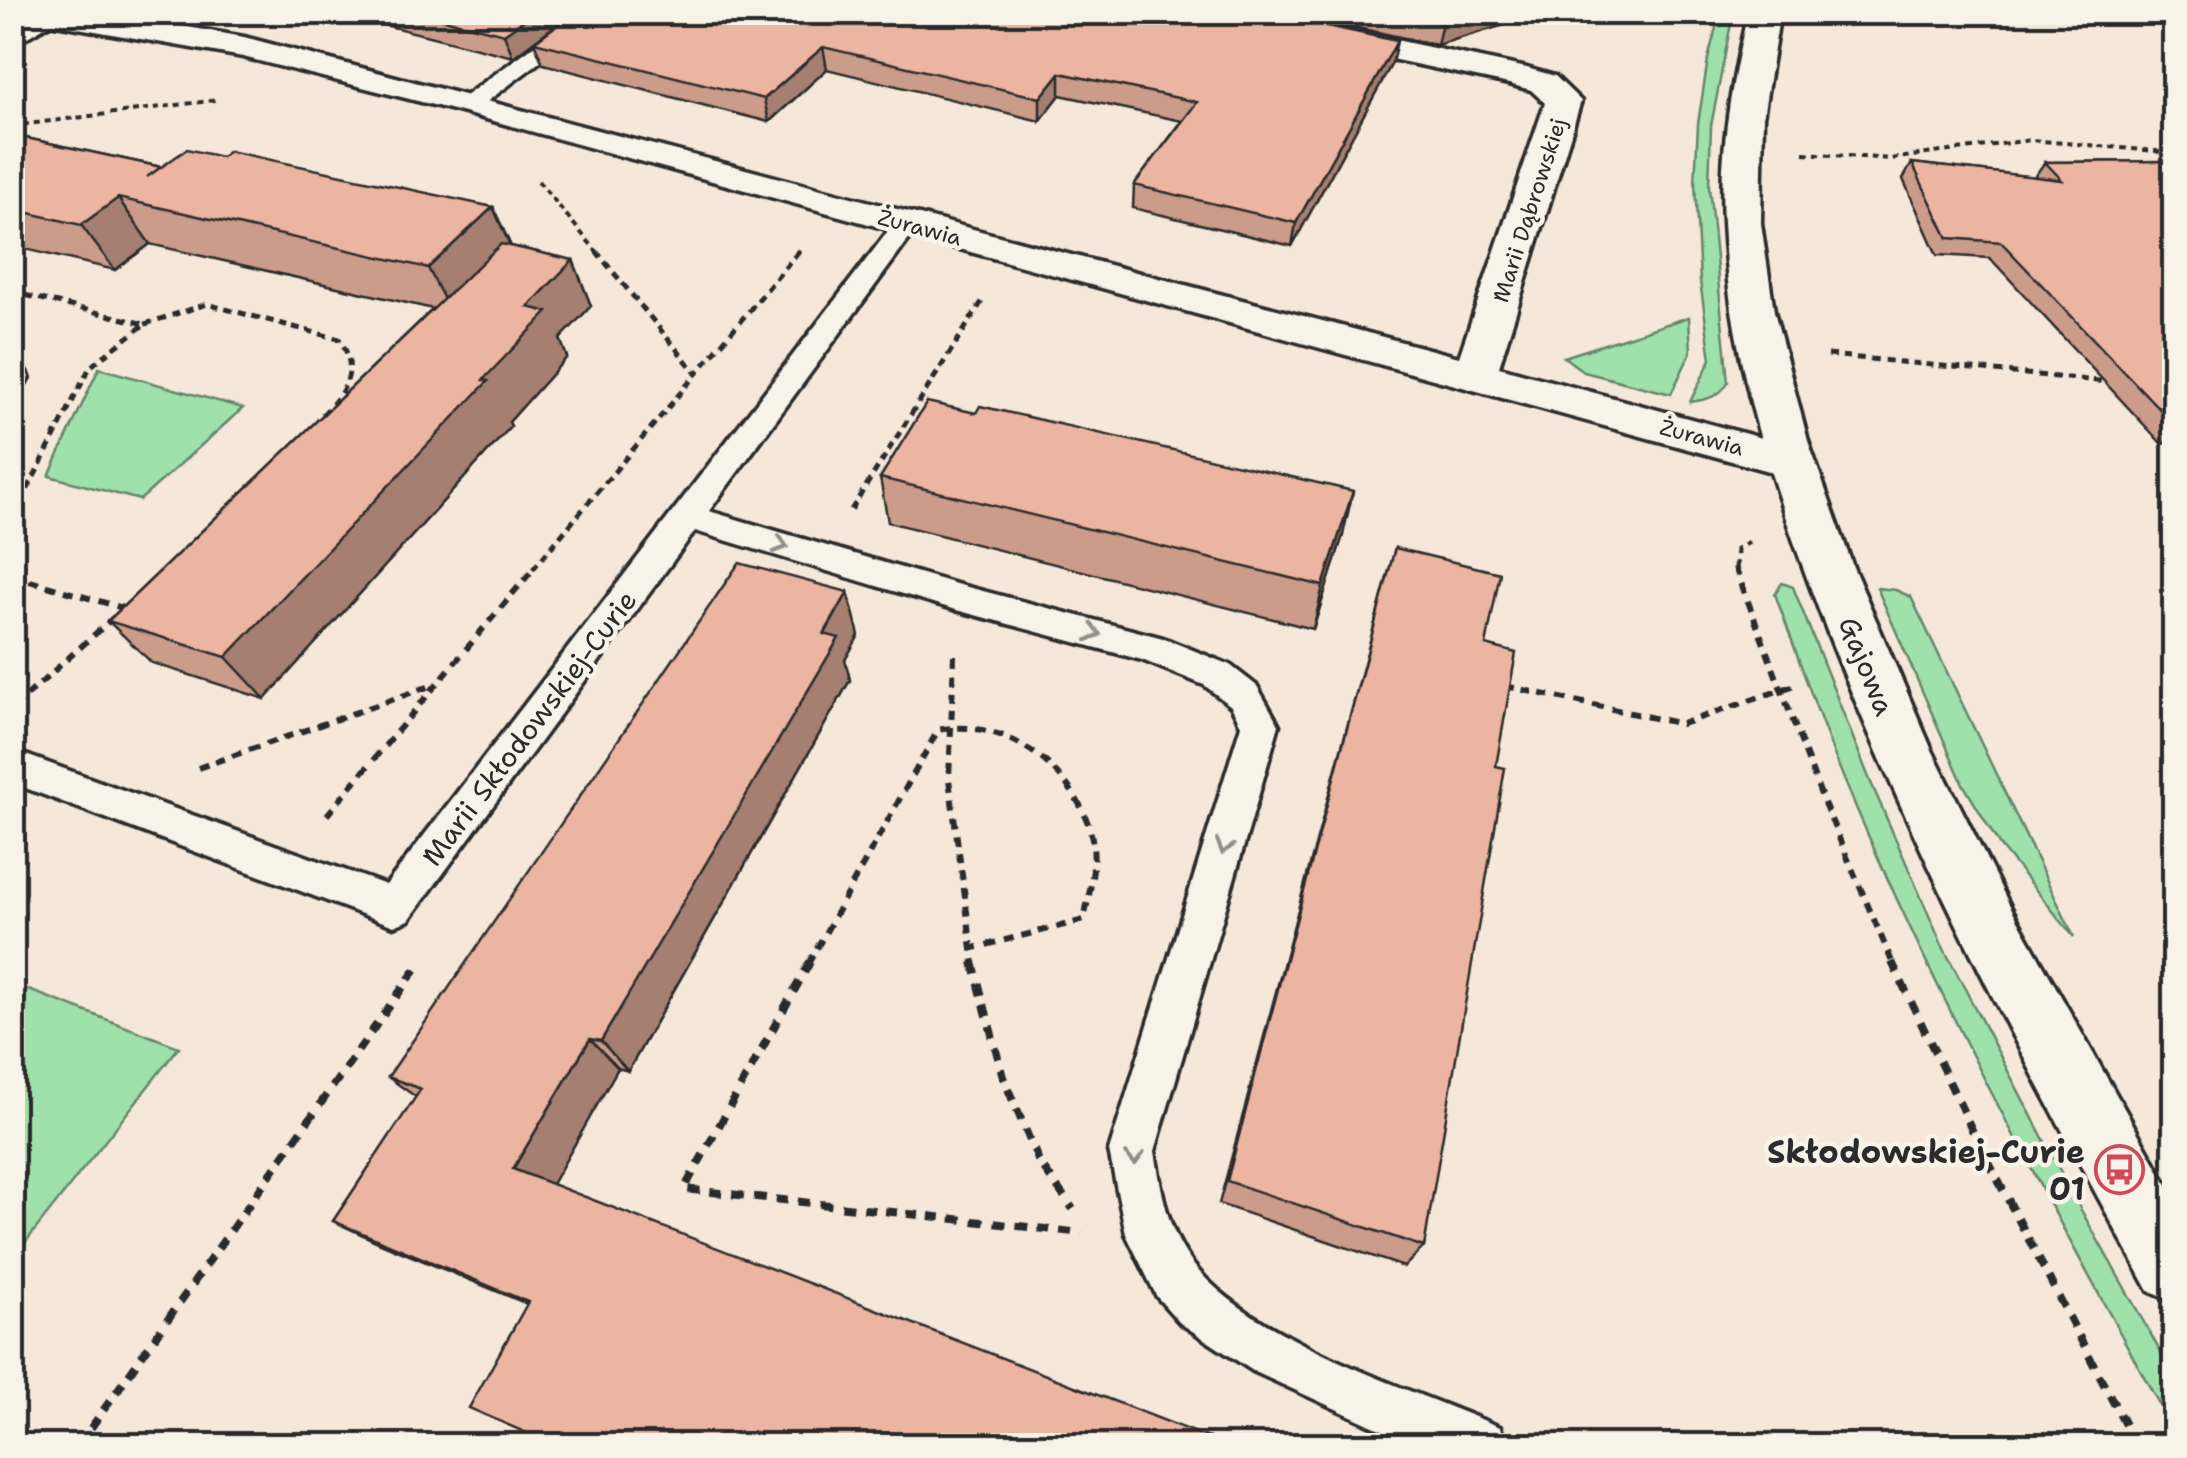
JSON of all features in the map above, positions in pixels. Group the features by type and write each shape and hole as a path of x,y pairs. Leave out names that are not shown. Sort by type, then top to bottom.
{"street":[{"name":"Marii Dąbrowskiej","path":"1216,12 1515,75 1543,83 1563,101 1474,377"},
{"name":"Gajowa","path":"1764,12 1748,86 1742,223 1762,348 1790,461 1868,674 1940,834 2050,1046 2174,1266"},
{"name":"Żurawia","path":"50,13 244,47 469,104 1790,461"}],"lane":[{"path":"469,104 595,12"},
{"path":"12,39 50,13"},
{"name":"Marii Skłodowskiej-Curie","path":"12,766 394,907 908,223"},
{"path":"688,517 956,598 1150,648 1217,675 1244,696 1260,725 1132,1150 1138,1199 1152,1240 1176,1282 1236,1333 1317,1374 1481,1446"}],"path":[{"path":"12,126 234,98"},
{"path":"1743,144 1890,160 2030,140 2072,141 2156,150 2174,157"},
{"path":"549,177 531,172 696,373"},
{"path":"284,866 802,247 784,242"},
{"path":"12,292 145,324"},
{"path":"821,557 984,300"},
{"path":"12,520 90,367 145,324 207,304 340,338 351,352 353,370 339,400 312,426"},
{"path":"1762,348 2124,384"},
{"path":"12,576 123,608"},
{"path":"12,709 137,595"},
{"path":"956,598 949,779 970,949 1002,1078 1040,1162 1071,1208 1084,1217"},
{"path":"186,772 437,684"},
{"path":"1500,685 1682,724 1798,684"},
{"path":"970,949 1084,920 1093,872 1091,833 1074,796 1044,758 1017,740 950,725 938,730 684,1189 1110,1236 1176,1282"},
{"path":"82,1444 428,953"}],"green space":[{"path":"1720,12 1733,13 1711,126 1709,186 1728,382 1712,397 1690,402 1711,359 1700,281 1695,183 1698,124"},
{"path":"1689,317 1691,352 1671,394 1584,372 1564,357"},
{"path":"99,368 243,408 140,500 49,476"},
{"path":"1782,583 1793,587 1869,778 1941,943 2076,1201 2174,1376 2174,1431 2043,1191 1880,863 1826,734 1775,594"},
{"path":"1877,588 1911,597 2074,937 2000,846 1963,784"},
{"path":"13,984 179,1047 13,1258"}],"building":[{"path":"415,12 535,12 504,34"},
{"path":"575,12 1262,12 1397,41 1296,223 1134,185 1197,102 1060,73 1040,98 823,47 764,99 534,42"},
{"path":"1393,12 1478,12 1442,23"},
{"path":"12,135 161,167 147,177 187,149 221,157 229,151 493,207 428,268 118,198 81,225 12,209"},
{"path":"2174,161 2174,424 2001,242 1948,238 1912,163 2062,180 2045,162"},
{"path":"501,244 573,260 528,307 548,312 483,380 488,381 226,657 108,621"},
{"path":"927,402 976,413 980,406 1353,491 1323,586 880,478"},
{"path":"1395,548 1500,573 1486,645 1516,653 1496,766 1505,768 1424,1247 1227,1181"},
{"path":"739,563 848,592 824,634 839,638 601,1041 590,1039 513,1169 1230,1446 556,1446 469,1408 528,1302 333,1221 421,1089 388,1077"}],"place":[{"name":"Skłodowskiej-Curie 01","path":"2120,1170"}]}
